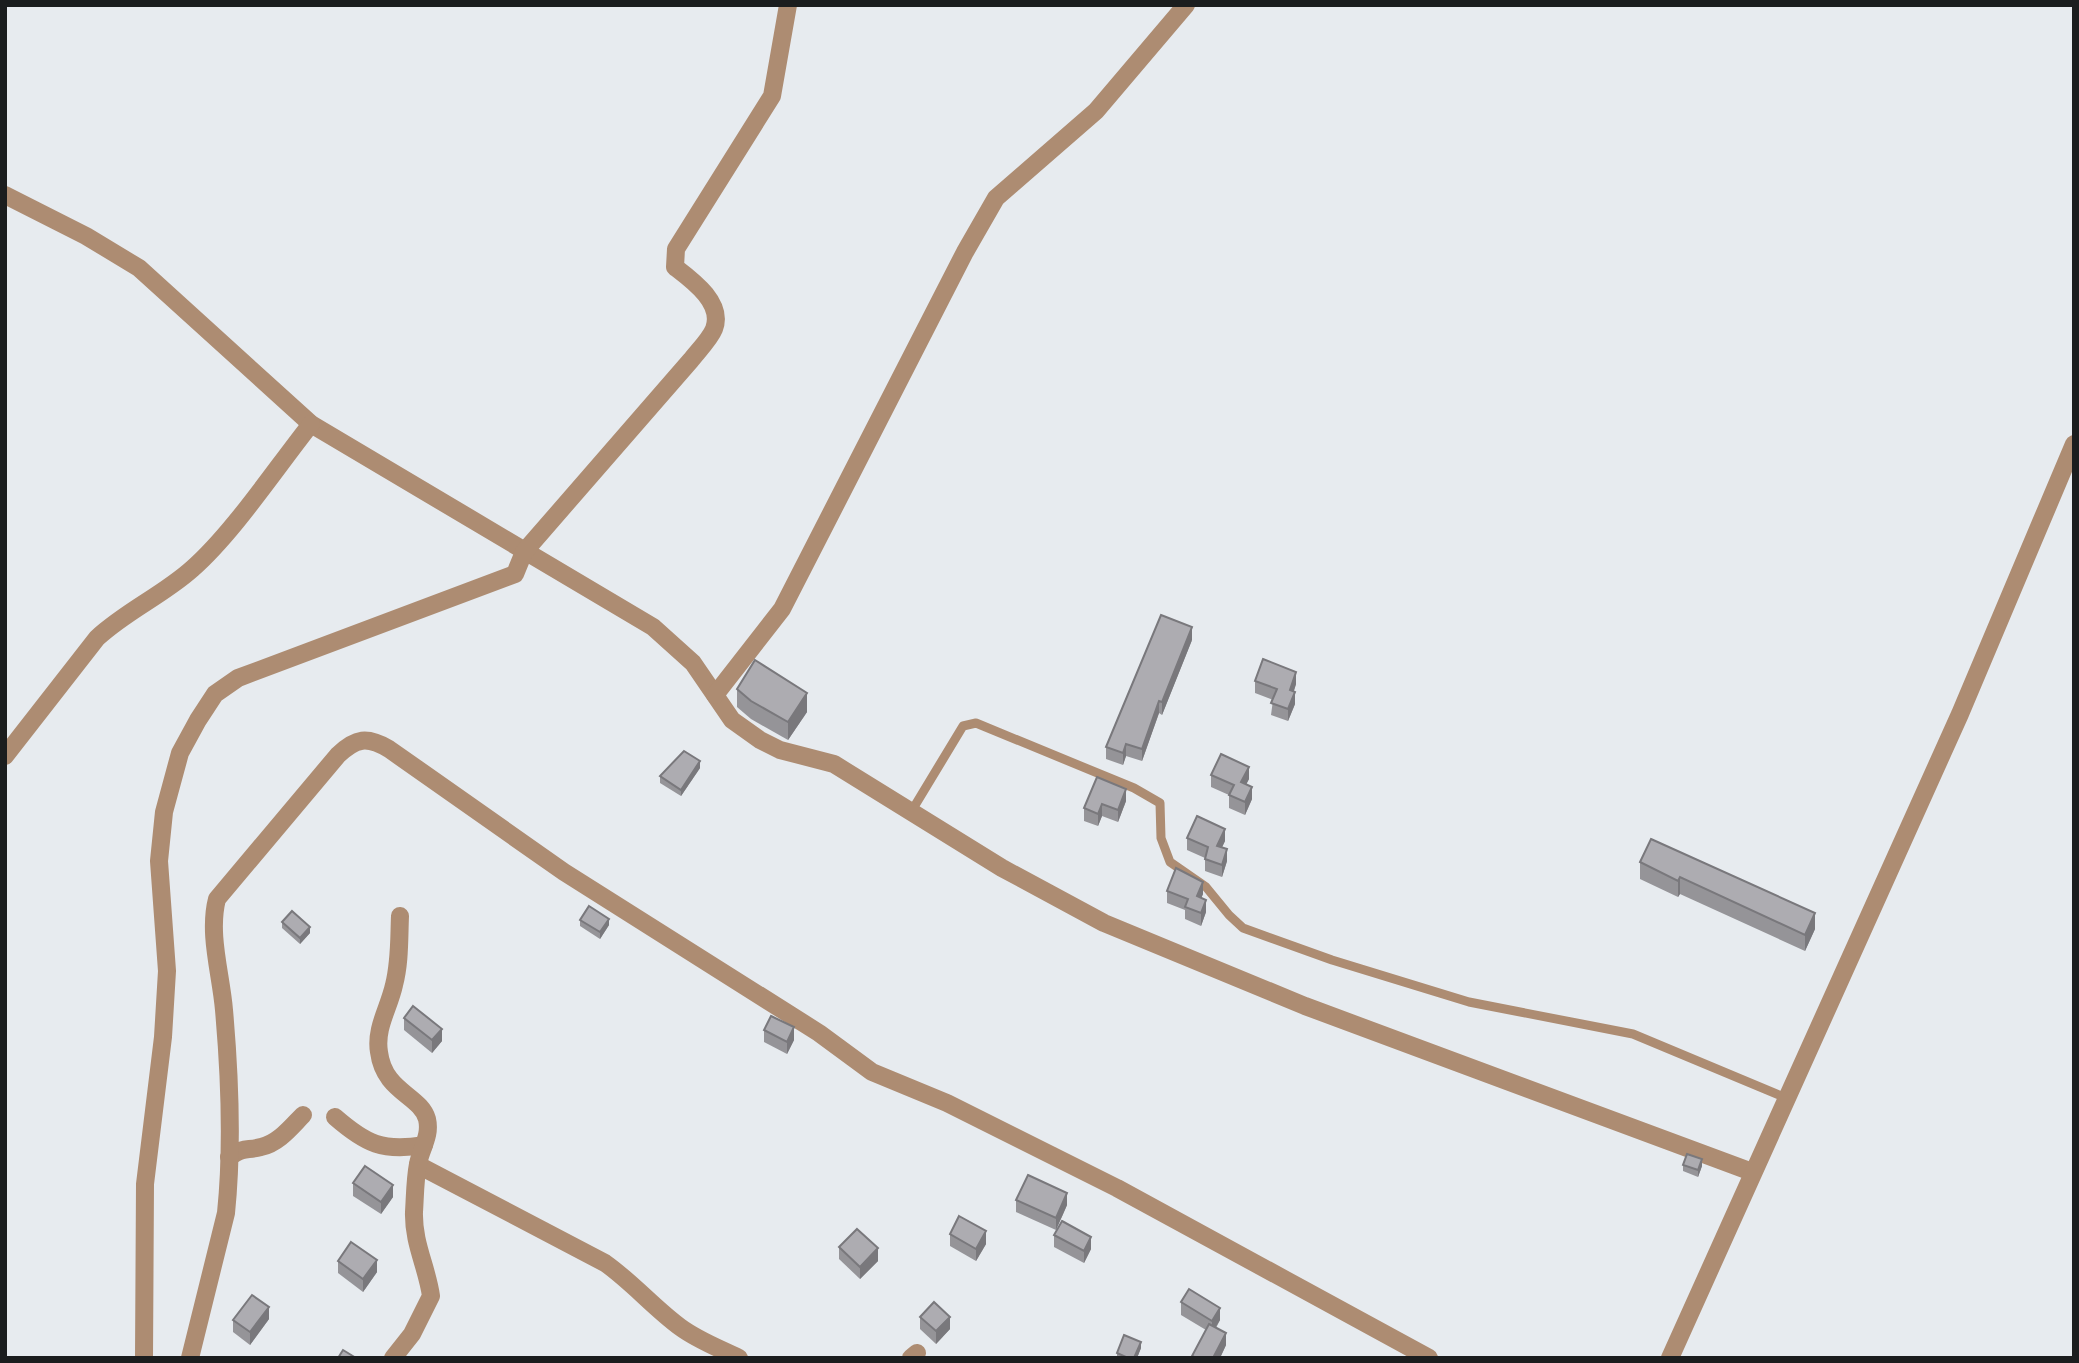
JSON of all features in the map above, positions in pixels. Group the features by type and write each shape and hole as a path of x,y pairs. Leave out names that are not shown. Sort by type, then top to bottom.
{"street":[{"path":"144,1358 145,1184 163,1037 167,971 159,861 164,812 180,753 215,694 238,678 515,574 524,552 714,329 716,313 709,299 675,267 676,250 772,96 788,5"},
{"path":"715,695 782,609 965,252 996,198 1096,111 1185,5"},
{"path":"5,195 86,236 139,268 310,424 653,627 693,663 732,720 760,740 780,750 834,764 1002,868 1104,923 1305,1006 1752,1172"},
{"path":"5,757 97,638 113,623 191,570 211,550 310,424"},
{"path":"1670,1358 1960,714 2074,444"},
{"path":"190,1358 226,1213 229,1063 213,916 217,899 338,755 350,744 362,739 373,740 564,872 818,1033 872,1072 947,1103 1117,1188 1429,1358"},
{"path":"393,1358 412,1334 431,1296 418,1251 414,1213 418,1166 430,1132 425,1114 396,1089 383,1072 379,1052 378,1034 394,987 399,957 400,916"},
{"path":"229,1157 245,1147 261,1147 279,1139 303,1115"},
{"path":"335,1117 353,1133 379,1147 398,1149 424,1145"},
{"path":"418,1166 605,1263 632,1282 678,1326 708,1345 739,1358"}],"lane":[{"path":"911,812 963,726 976,723 1134,788 1160,803 1161,838 1170,862 1206,887 1228,915 1243,928 1332,960 1469,1002 1633,1034 1786,1098"}],"building":[{"path":"1161,615 1192,627 1162,702 1159,701 1142,749 1126,744 1123,753 1106,747"},
{"path":"1263,659 1296,672 1290,690 1295,692 1288,709 1271,703 1277,689 1255,681"},
{"path":"755,660 807,693 788,722 751,701 737,689"},
{"path":"684,751 700,761 681,790 660,776"},
{"path":"1221,754 1249,767 1241,782 1252,787 1245,802 1229,795 1234,785 1211,775"},
{"path":"1097,777 1126,789 1118,810 1102,804 1098,814 1084,808"},
{"path":"1197,816 1225,829 1217,846 1227,849 1222,865 1205,859 1208,847 1187,838"},
{"path":"1651,839 1815,913 1805,935 1680,877 1678,881 1640,862"},
{"path":"1176,868 1203,882 1197,896 1206,900 1201,913 1185,907 1188,899 1167,891"},
{"path":"589,906 609,919 600,932 580,920"},
{"path":"292,911 310,927 300,938 282,922"},
{"path":"413,1006 442,1029 432,1040 404,1018"},
{"path":"771,1016 794,1027 787,1042 764,1030"},
{"path":"1687,1154 1702,1159 1698,1170 1683,1165"},
{"path":"365,1166 393,1185 381,1202 353,1183"},
{"path":"1028,1175 1067,1193 1056,1218 1016,1200"},
{"path":"959,1216 986,1231 976,1249 950,1234"},
{"path":"1062,1221 1091,1237 1084,1251 1054,1235"},
{"path":"857,1229 878,1248 860,1267 839,1247"},
{"path":"351,1242 377,1260 363,1279 338,1261"},
{"path":"1189,1289 1220,1308 1212,1321 1181,1302"},
{"path":"252,1295 269,1307 250,1332 233,1320"},
{"path":"934,1302 950,1317 936,1331 920,1317"},
{"path":"1209,1324 1226,1333 1213,1358 1196,1358 1192,1356"},
{"path":"1124,1335 1141,1342 1134,1358 1117,1353"},
{"path":"343,1350 356,1358 338,1358"}]}
